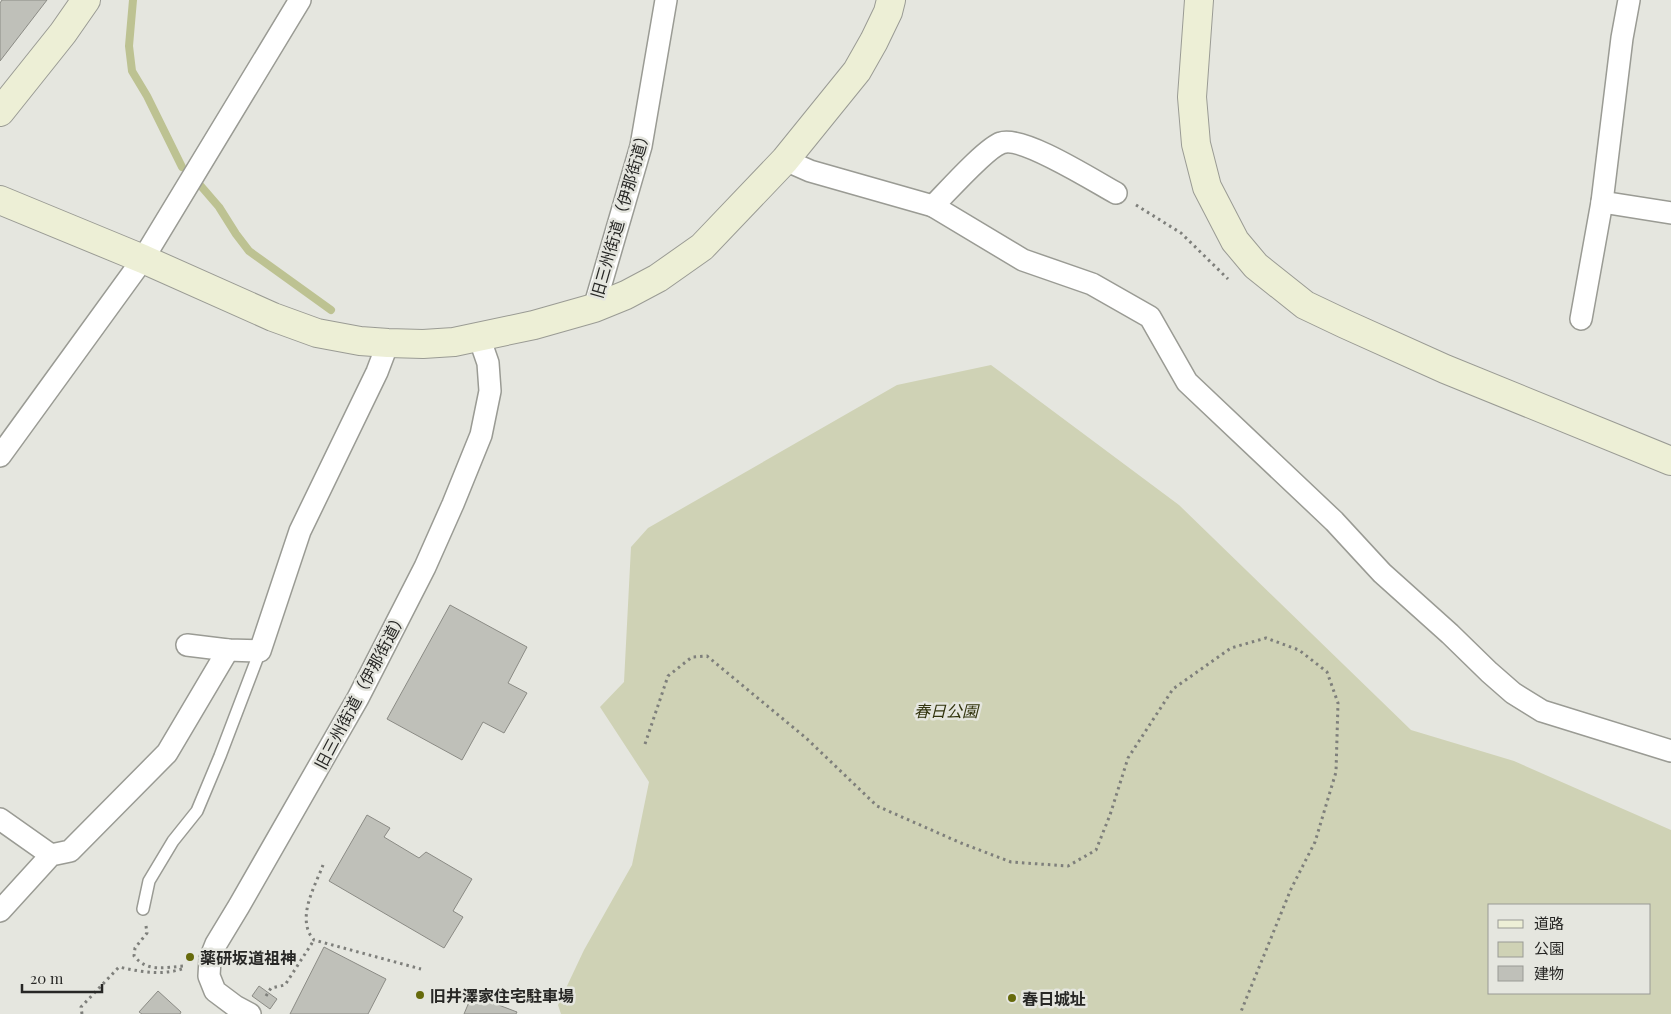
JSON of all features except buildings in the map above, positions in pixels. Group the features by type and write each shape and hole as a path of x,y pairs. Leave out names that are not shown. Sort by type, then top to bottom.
{"street":[{"path":"0,112 86,0"},
{"path":"0,456 143,259 300,0"},
{"name":"旧三州街道（伊那街道）","path":"594,308 641,146 666,0"},
{"path":"0,200 143,259 273,317 317,333 360,341 388,343 447,342 534,325 594,308 626,295 658,278 702,247 785,160 857,71 874,41 892,0"},
{"path":"1199,0 1192,97 1196,144 1207,187 1235,241 1256,266 1306,305 1345,324 1445,369 1671,460"},
{"path":"1581,319 1602,202 1622,38 1629,0"},
{"path":"933,206 988,151 1001,142 1017,142 1037,149 1116,193"},
{"path":"785,160 810,171 933,206 1022,260 1092,284 1150,317 1186,382 1334,521 1382,573 1513,693 1542,710 1671,751"},
{"path":"1602,202 1671,213"},
{"name":"旧三州街道（伊那街道）","path":"257,1007 235,1006 216,991 209,976 210,959 216,944 358,698 426,566 453,504 481,435 490,391 488,363 479,337"},
{"path":"187,645 228,650 260,651 300,531 377,372 388,343"},
{"path":"0,911 51,855 70,851 167,753 228,650"},
{"path":"0,818 51,855"}],"lane":[{"path":"143,909 149,881 173,841 197,811 260,651"}],"path":[{"path":"1116,193 1181,233 1230,280"},
{"path":"646,744 668,676 692,657 707,656 806,738 877,806 961,843 1011,862 1068,866 1096,850 1110,815 1128,758 1173,689 1231,648 1266,638 1299,650 1327,672 1338,703 1336,772 1315,842 1291,889 1240,1014"},
{"path":"323,865 308,901 306,919 308,931 314,940 421,970"},
{"path":"82,1014 81,1007 119,967 157,974 193,965 151,967 141,964 134,956 135,948 147,933 143,909"},
{"path":"257,1007 271,988 285,985 314,940"}],"green space":[{"name":"春日公園","path":"991,365 1179,505 1411,730 1514,761 1671,830 1671,1014 561,1014 558,1005 584,950 632,865 649,782 600,707 624,682 631,547 648,528 897,385"}],"waterway":[{"path":"133,0 129,46 132,71 147,96 182,167"},
{"path":"200,185 219,207 249,251 331,310"}],"place":[{"name":"薬研坂道祖神","path":"190,957"},
{"name":"旧井澤家住宅駐車場","path":"420,995"},
{"name":"春日城址","path":"1012,998"}]}
